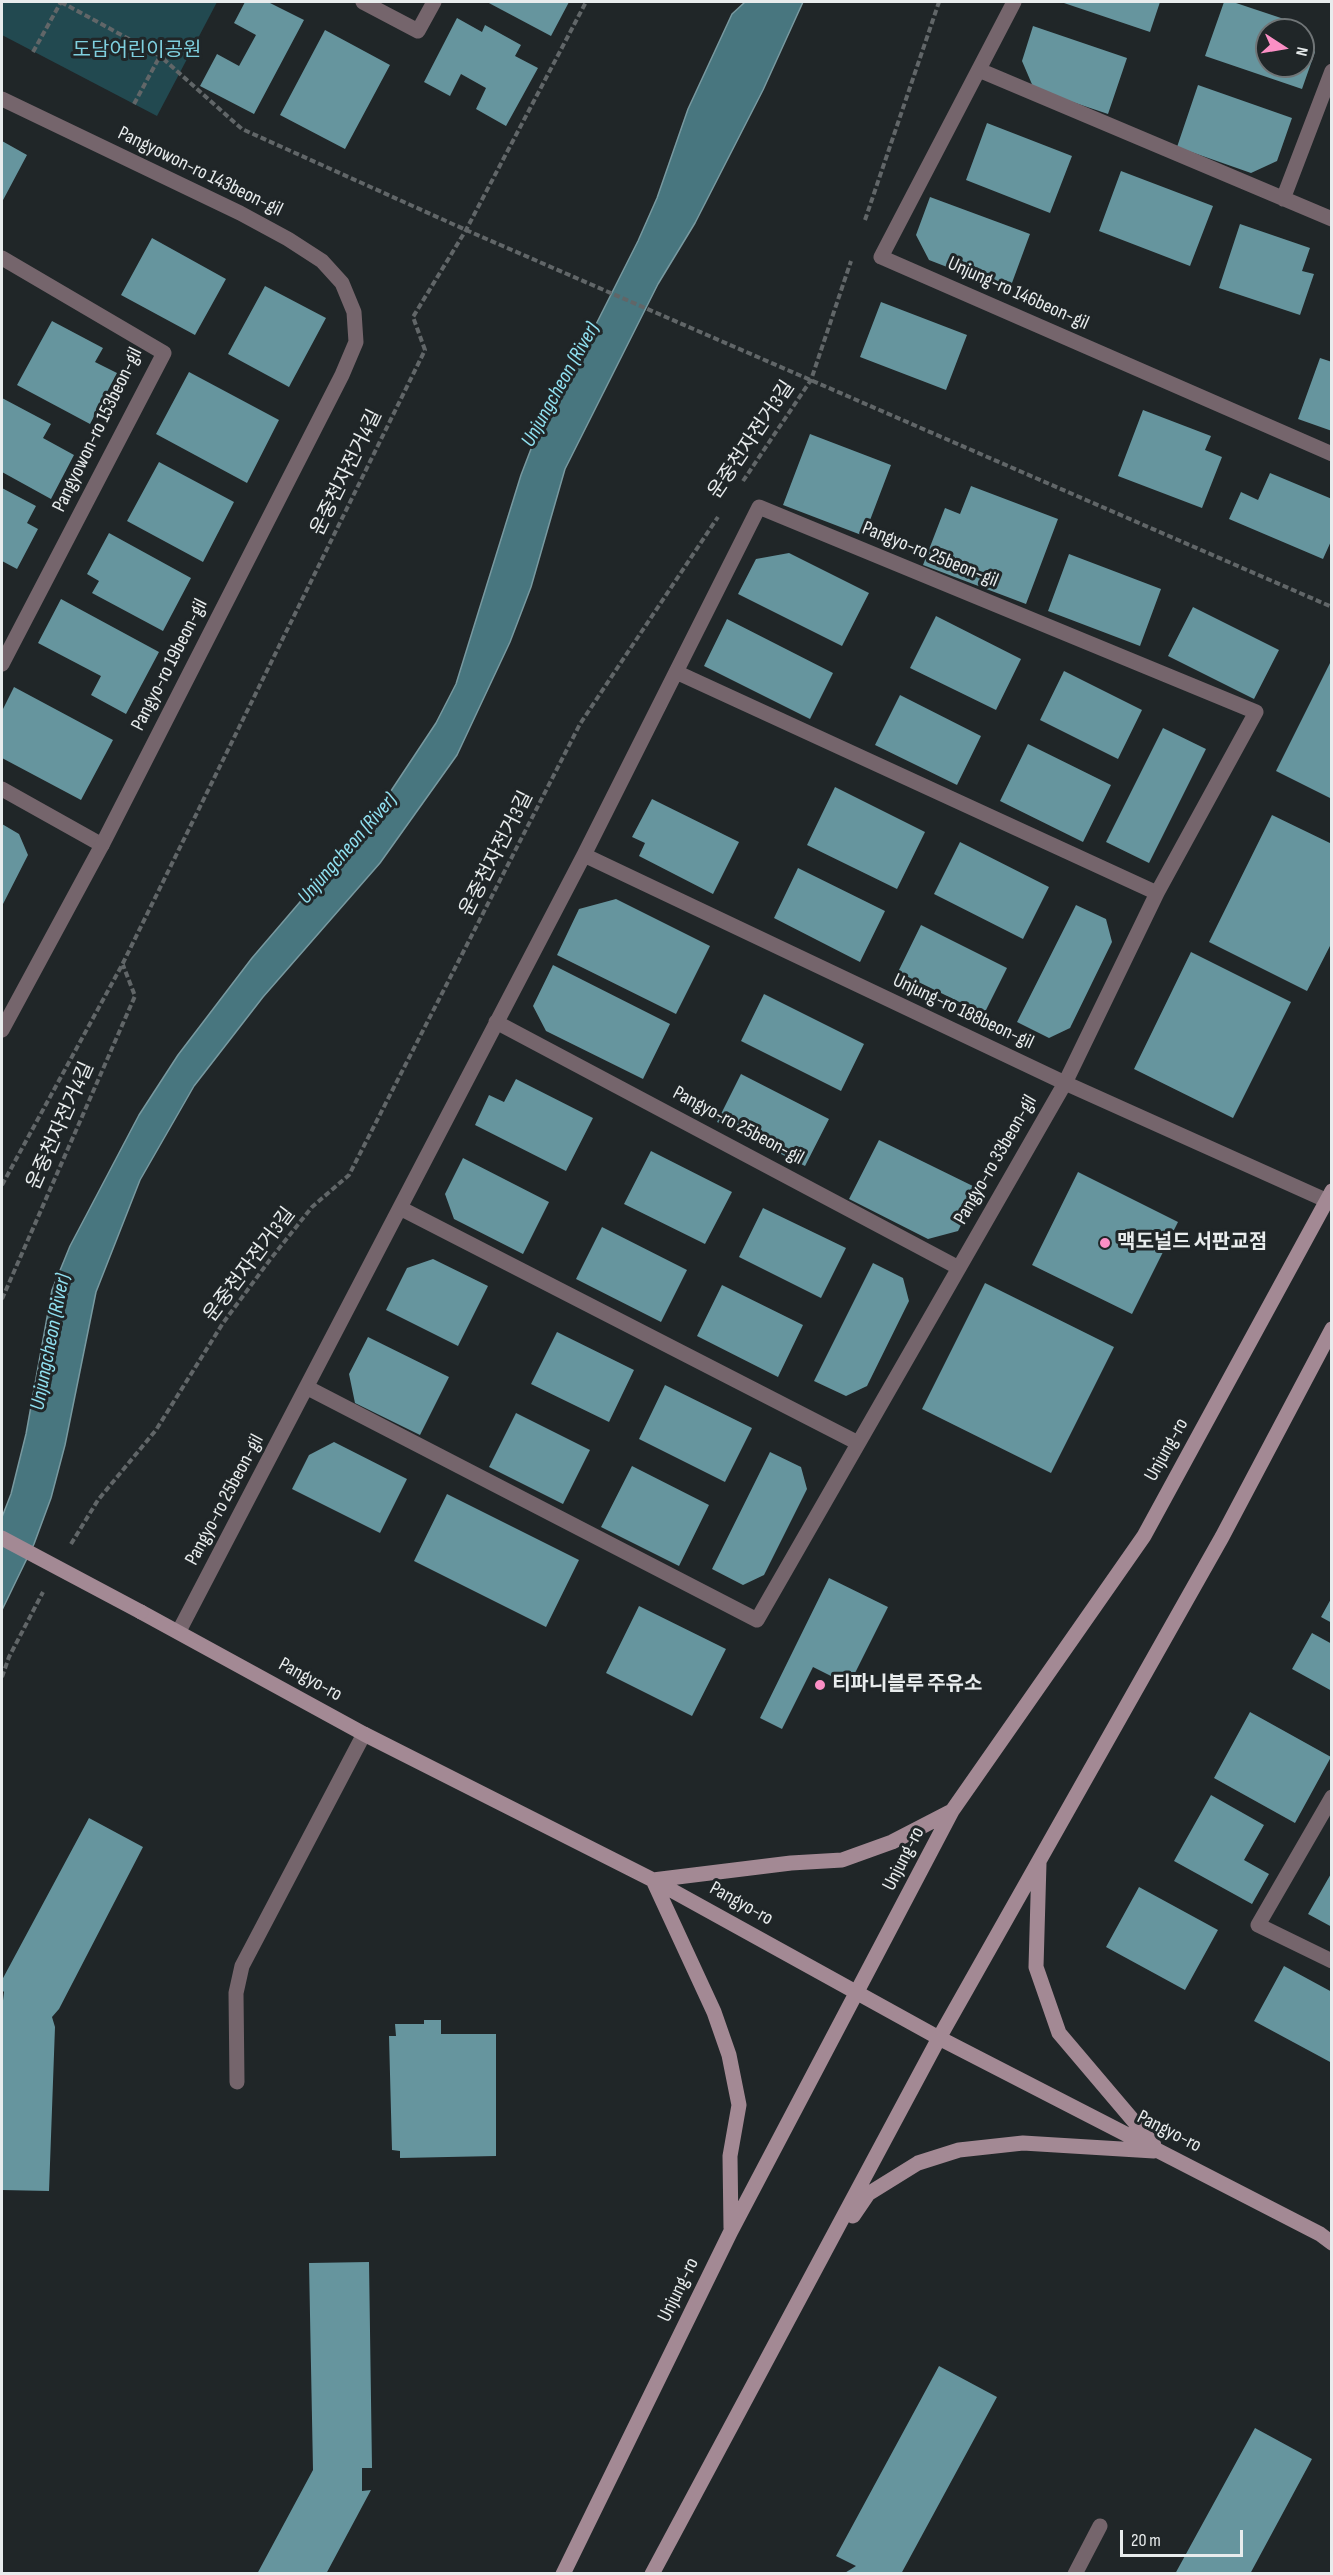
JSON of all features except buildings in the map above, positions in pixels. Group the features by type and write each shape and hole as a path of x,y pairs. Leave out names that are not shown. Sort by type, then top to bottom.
{"main road":[{"name":"Unjung-ro","path":"563,2574 731,2231 854,1993 899,1915 952,1811 1144,1536 1330,1198"},
{"path":"652,2574 939,2038 1221,1537 1332,1329"},
{"name":"Pangyo-ro","path":"2,1538 179,1631 364,1734 653,1880 939,2038 1328,2238"},
{"path":"731,2231 730,2156 739,2105 729,2055 714,2012 653,1880 790,1863 842,1860 892,1842 952,1811"},
{"path":"1039,1860 1036,1967 1059,2033 1160,2151"},
{"path":"820,2259 868,2194 918,2163 946,2154 1023,2143 1160,2151"}],"street":[{"path":"363,2 418,31 434,2"},
{"name":"Unjung-ro 146beon-gil","path":"1014,2 881,257 1332,454"},
{"path":"979,70 1332,219"},
{"path":"1283,199 1332,71"},
{"name":"Pangyowon-ro 143beon-gil","path":"2,99 288,239 322,261 342,283 354,312"},
{"name":"Pangyowon-ro 153beon-gil","path":"2,258 164,353 2,664"},
{"name":"Pangyo-ro 19beon-gil","path":"2,1030 102,845 342,375 356,342 354,312"},
{"name":"Pangyo-ro 25beon-gil","path":"179,1631 308,1388 584,855 759,507 1256,712"},
{"path":"676,672 1157,893"},
{"name":"Pangyo-ro 33beon-gil","path":"308,1388 757,1620 1065,1083 1157,893 1256,712"},
{"path":"2,789 102,845"},
{"name":"Unjung-ro 188beon-gil","path":"584,855 1065,1083 1330,1198"},
{"name":"Pangyo-ro 25beon-gil","path":"496,1022 959,1268"},
{"path":"400,1208 858,1443"},
{"path":"237,2082 236,1993 242,1966 364,1734"},
{"path":"1332,1797 1258,1925 1332,1961"},
{"path":"1075,2574 1100,2526"}],"path":[{"path":"33,52 61,2 160,56 242,129 466,230 1332,607"},
{"name":"운중천자전거4길","path":"2,1185 123,965 425,350 413,316 466,230 586,2"},
{"path":"863,224 939,2"},
{"path":"134,104 160,56"},
{"name":"운중천자전거3길","path":"738,488 811,380 852,257"},
{"name":"운중천자전거3길","path":"69,1547 98,1500 156,1430 223,1323 269,1261 312,1207 349,1175 580,724 725,508"},
{"name":"운중천자전거4길","path":"2,1299 135,996 123,965"},
{"path":"2,1677 9,1657 47,1585"}],"green space":[{"name":"도담어린이공원","path":"2,2 217,2 157,116 2,35"}],"water":[{"name":"Unjungcheon (River)","path":"745,2 803,2 763,90 695,223 658,284 565,469 531,587 510,642 457,755 380,863 263,997 194,1086 140,1180 96,1292 65,1445 51,1498 34,1544 2,1610 2,1517 11,1494 26,1434 52,1290 70,1246 139,1115 178,1055 252,958 377,812 436,723 456,684 521,475 541,423 578,360 638,241 657,198 688,109 732,14"}],"place":[{"name":"맥도널드 서판교점","path":"1105,1243"},
{"name":"티파니블루 주유소","path":"820,1685"}]}
